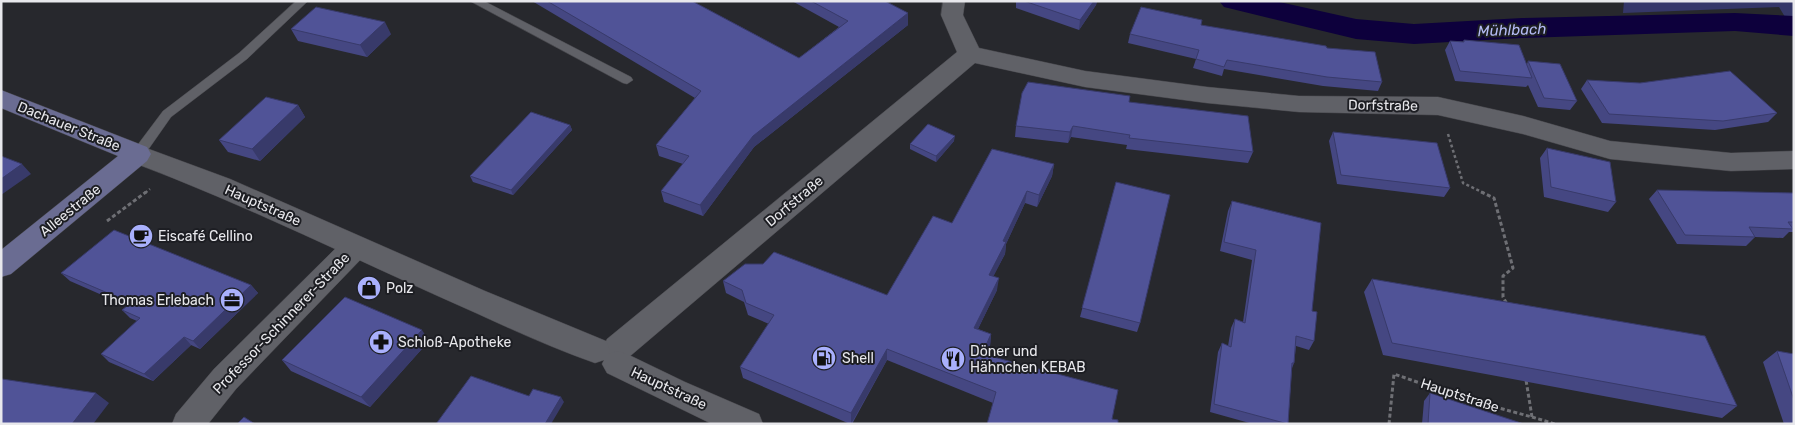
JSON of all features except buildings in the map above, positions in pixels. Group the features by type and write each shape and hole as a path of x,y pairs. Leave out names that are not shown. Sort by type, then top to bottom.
{"main road":[{"name":"Dachauer Straße","path":"1,98 138,154"},
{"name":"Alleestraße","path":"1,266 138,154"}],"street":[{"path":"954,1 952,15 970,54"},
{"name":"Dorfstraße","path":"610,354 970,54 1086,79 1207,95 1299,104 1438,106 1523,125 1610,150 1731,162 1794,160"},
{"name":"Hauptstraße","path":"138,154 179,168 260,202 355,247 610,354 674,392 747,424"},
{"name":"Professor-Schinnerer-Straße","path":"188,424 224,379 355,247"}],"lane":[{"path":"138,154 166,114 243,56 303,1"},
{"path":"475,1 627,80"}],"path":[{"path":"1438,106 1463,183 1494,198 1513,268 1503,276 1503,296 1511,313"},
{"name":"Hauptstraße","path":"1389,424 1394,374 1466,399 1532,417"},
{"path":"1526,378 1532,417 1555,424"}],"shaded area":[{"path":"1624,1 1794,1 1794,32 1779,7 1623,13"}],"waterway":[{"name":"Mühlbach","path":"1234,1 1356,29 1414,34 1522,28 1735,22 1794,26"}],"place":[{"name":"Eiscafé Cellino","path":"141,236"},
{"name":"Polz","path":"369,288"},
{"name":"Thomas Erlebach","path":"232,300"},
{"name":"Schloß-Apotheke","path":"381,342"},
{"name":"Shell","path":"824,358"},
{"name":"Döner und Hähnchen KEBAB","path":"953,359"}]}
